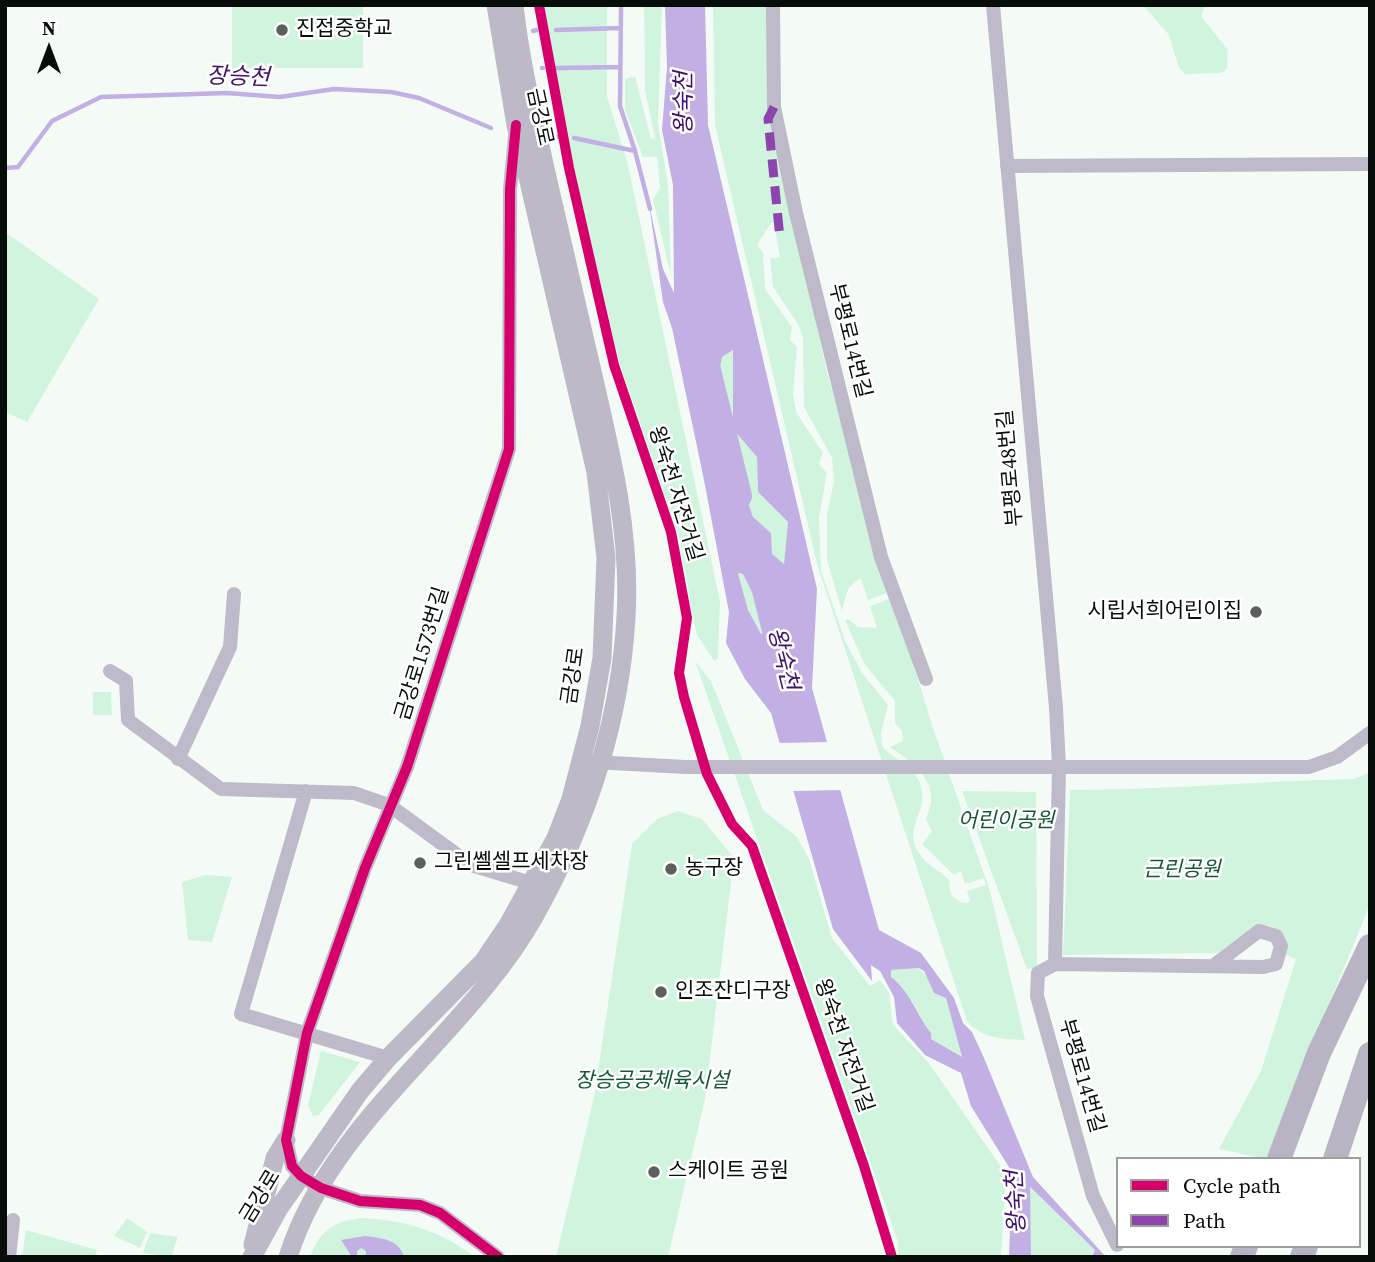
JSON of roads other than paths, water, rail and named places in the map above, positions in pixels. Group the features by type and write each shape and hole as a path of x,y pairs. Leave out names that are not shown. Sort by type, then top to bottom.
{"highway":[{"path":"1280,1157 1319,1053 1370,946"},
{"path":"1336,1157 1370,1054"}],"main road":[{"name":"금강로","path":"252,1257 300,1176 360,1091 388,1058 483,962 534,884 556,838 581,761 602,658 604,546 596,472 516,125 496,5"},
{"name":"금강로","path":"288,1257 321,1188 373,1111 479,997 516,946 569,850 602,763 620,677 626,615 623,533 607,439 534,121 514,5"},
{"path":"252,1257 275,1158 286,1140"}],"street":[{"name":"부평로14번길","path":"773,5 774,107 796,213 881,557 926,680"},
{"name":"부평로48번길","path":"992,5 1059,766 1055,964"},
{"name":"금강로1573번길","path":"286,1140 307,1033 389,805 407,767 509,449 510,189 516,125"},
{"path":"1007,166 1370,164"},
{"path":"178,759 230,647 234,594"},
{"path":"110,671 125,681 128,720 221,789 354,793 389,805 471,865 534,884"},
{"path":"581,761 685,766 1309,767 1337,757 1370,733"},
{"path":"306,791 241,1014 388,1058"},
{"path":"1055,964 1213,966"},
{"name":"부평로14번길","path":"1055,964 1038,973 1037,996 1093,1196 1116,1243"},
{"path":"286,1140 292,1166 300,1176 321,1188 360,1202 420,1205 440,1213 498,1257"},
{"path":"9,1257 13,1220"}],"water":[{"path":"665,5 705,5 708,125 817,589 812,688 879,930 921,953 954,998 963,1023 972,1032 984,1058 1033,1177 1106,1257 1092,1257 1095,1250 1030,1187 1031,1257 1009,1257 1012,1172 971,1106 961,1073 925,1055 897,1023 894,997 880,971 871,965 872,981 833,929 771,713 745,679 726,643 729,612 672,328 663,302 649,204 663,269 674,293 673,185 662,130 667,67","holes":["733,350 733,429 757,457 758,492 788,522 784,564 772,554 771,533 753,517 739,477 719,440 713,405 722,357","746,547 777,595 781,628 761,634 748,610 738,573 743,574 753,594","919,968 924,971 934,993 946,998 962,1057 931,1039 931,1033 908,996 891,977 891,970"]},
{"path":"365,1236 394,1243 404,1257 366,1257 366,1251 361,1248 357,1251 357,1257 352,1257 341,1240"}],"waterway":[{"path":"621,5 620,106 635,151"},
{"path":"556,30 620,28"},
{"path":"533,31 537,30"},
{"path":"556,68 620,67"},
{"name":"장승천","path":"5,168 18,167 52,121 101,97 227,93 280,97 334,89 391,92 419,98 491,128"},
{"name":"장승천","path":"551,136 557,137"},
{"name":"장승천","path":"574,138 635,151 650,209"},
{"name":"왕숙천","path":"707,362 740,496"},
{"name":"왕숙천","path":"749,531 782,662"}],"place":[{"name":"진접중학교","path":"282,30"},
{"name":"시립서희어린이집","path":"1256,612"},
{"name":"그린쎌셀프세차장","path":"420,863"},
{"name":"농구장","path":"671,869"},
{"name":"인조잔디구장","path":"661,992"},
{"name":"스케이트 공원","path":"654,1172"}],"park label":[{"name":"어린이공원","path":"1006,822"},
{"name":"근린공원","path":"1182,871"},
{"name":"장승공공체육시설","path":"652,1082"}]}
